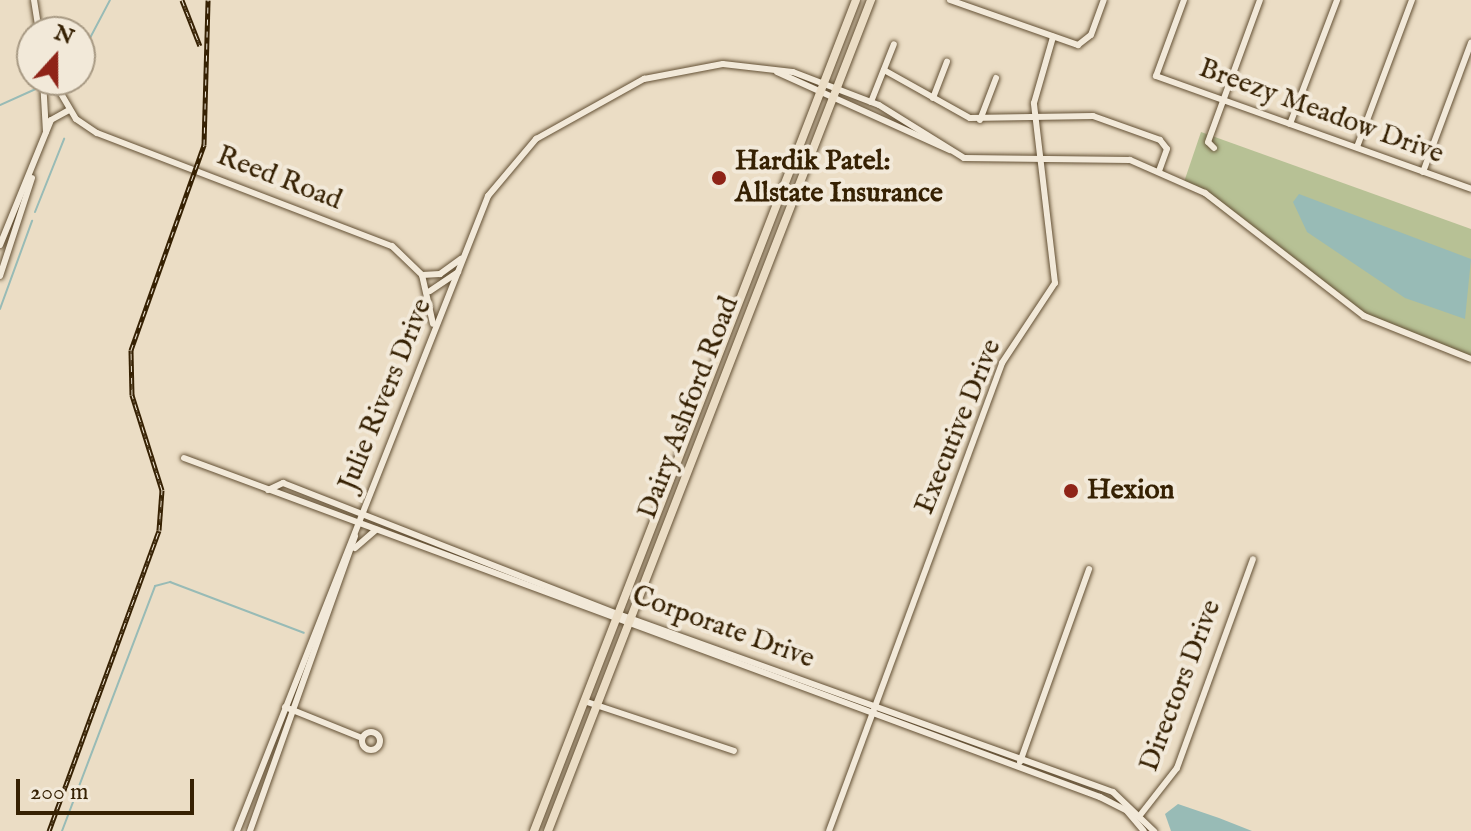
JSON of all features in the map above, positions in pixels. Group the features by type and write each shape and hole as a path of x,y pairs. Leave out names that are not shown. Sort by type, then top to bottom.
{"main road":[{"name":"Dairy Ashford Road","path":"540,830 598,706 871,0"},
{"name":"Dairy Ashford Road","path":"540,830 584,701 855,3"},
{"path":"855,3 866,11"},
{"path":"779,196 793,202"},
{"path":"736,306 750,311"},
{"path":"712,366 727,372"}],"street":[{"path":"950,0 1053,37 1083,43 1104,0"},
{"name":"Breezy Meadow Drive","path":"1184,0 1156,76 1471,189"},
{"path":"1214,148 1208,142 1260,0"},
{"path":"1290,124 1337,0"},
{"path":"1357,147 1412,0"},
{"name":"Executive Drive","path":"829,831 1002,363 1055,283 1037,161 1034,118 1053,37"},
{"path":"1423,172 1471,43"},
{"path":"871,102 894,44"},
{"path":"933,98 947,62"},
{"name":"Julie Rivers Drive","path":"237,831 355,536 433,325 461,259 512,163 562,119 685,67 775,72 835,92"},
{"path":"884,70 980,120 1093,116 1160,140 1167,149 1159,171"},
{"path":"980,120 996,78"},
{"path":"835,92 871,102 907,121 950,150"},
{"path":"835,92 903,128 985,163 1101,156 1159,171 1205,193 1364,316 1471,359"},
{"path":"45,96 47,135"},
{"path":"0,276 47,135 57,113 69,110 61,96"},
{"name":"Reed Road","path":"69,110 97,133 392,246 422,275 430,291 433,325"},
{"path":"903,128 907,121"},
{"path":"0,245 32,177"},
{"name":"Julie Rivers Drive","path":"422,275 440,274 461,259"},
{"name":"Julie Rivers Drive","path":"430,291 458,272"},
{"name":"Corporate Drive","path":"184,458 490,574 630,623 689,639 1113,792 1143,813 1154,831"},
{"name":"Corporate Drive","path":"268,490 283,483 493,565 616,618"},
{"path":"333,514 336,505"},
{"path":"355,548 376,530"},
{"name":"Julie Rivers Drive","path":"250,831 355,548 355,536"},
{"name":"Directors Drive","path":"1135,819 1177,768 1253,559"},
{"path":"490,574 493,565"},
{"path":"1018,769 1089,569"},
{"name":"Corporate Drive","path":"630,623 686,649 1107,800 1135,819 1144,831"},
{"path":"686,649 689,639"},
{"path":"305,656 314,662"},
{"path":"584,701 734,751"},
{"path":"285,707 362,738"},
{"path":"247,804 259,808"}],"green space":[{"path":"1201,132 1471,229 1471,359 1364,316 1184,182"}],"water":[{"path":"1299,194 1471,259 1465,319 1405,298 1307,232 1293,202"},
{"path":"1178,804 1252,831 1171,831 1165,814"}],"waterway":[{"path":"96,27 110,0"},
{"path":"0,105 20,96"},
{"path":"35,212 64,139"},
{"path":"0,309 32,221"},
{"path":"62,831 155,586 170,582 304,633"}],"railway":[{"path":"182,0 200,46"},
{"path":"49,831 159,530 162,490 132,395 131,350 204,145 208,0"}],"place":[{"name":"Hardik Patel: Allstate Insurance","path":"719,178"},
{"name":"Hexion","path":"1071,491"}]}
